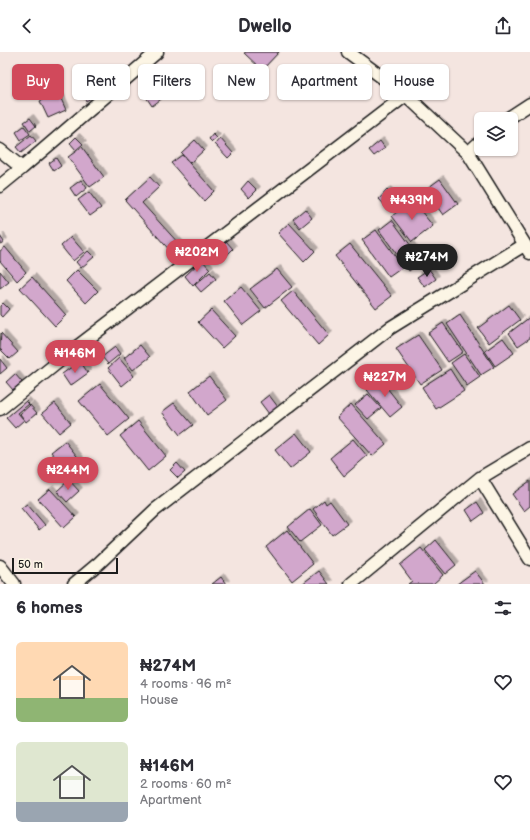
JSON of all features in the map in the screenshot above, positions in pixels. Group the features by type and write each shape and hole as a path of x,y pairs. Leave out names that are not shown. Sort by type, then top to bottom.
{"street":[{"path":"0,186 157,52"},
{"path":"348,52 380,76"},
{"path":"0,409 73,350 399,100"},
{"path":"74,584 99,563 155,510 390,328 527,249 468,153 411,100"},
{"path":"518,112 530,104"},
{"path":"468,153 474,147"},
{"path":"0,150 22,168"},
{"path":"351,584 480,478 530,448"},
{"path":"480,478 530,559"},
{"path":"0,566 14,584"}],"building":[{"path":"279,52 268,64 256,64 244,53"},
{"path":"62,100 66,110 48,118 40,101"},
{"path":"148,100 160,100 152,106"},
{"path":"30,118 36,126 30,131 24,122"},
{"path":"24,126 30,134 21,140 16,132"},
{"path":"213,134 217,138 212,142 209,139"},
{"path":"31,135 36,141 21,153 16,147"},
{"path":"76,137 83,144 76,150 70,143"},
{"path":"220,138 233,153 228,158 215,144"},
{"path":"195,140 204,150 190,163 181,153"},
{"path":"380,141 385,148 374,156 369,150"},
{"path":"82,147 104,177 90,187 68,157"},
{"path":"182,155 214,191 204,201 171,163"},
{"path":"56,158 61,166 54,171 49,163"},
{"path":"150,177 159,187 142,203 180,245 172,253 125,200"},
{"path":"440,179 458,204 443,215 425,190"},
{"path":"81,180 87,188 76,197 70,188"},
{"path":"248,181 257,190 249,198 241,189"},
{"path":"387,190 400,203 391,212 379,199"},
{"path":"89,192 101,208 90,216 78,200"},
{"path":"412,200 433,226 412,242 392,216"},
{"path":"305,209 312,218 300,228 293,219"},
{"path":"392,220 422,261 409,271 379,230"},
{"path":"289,223 315,251 304,262 278,233"},
{"path":"376,230 403,267 389,277 362,240"},
{"path":"0,236 4,242 0,244"},
{"path":"71,237 84,252 73,261 61,246"},
{"path":"226,241 233,249 224,258 216,251"},
{"path":"350,244 392,296 376,308 335,256"},
{"path":"5,247 26,272 17,281 0,261 0,251"},
{"path":"88,251 94,257 81,268 76,262"},
{"path":"202,260 210,269 193,286 185,276"},
{"path":"277,269 292,287 265,308 250,289"},
{"path":"429,269 436,279 425,287 417,277"},
{"path":"77,270 98,291 86,303 66,281"},
{"path":"0,271 9,282 0,289"},
{"path":"210,272 216,279 201,292 195,285"},
{"path":"32,277 66,315 55,326 20,288"},
{"path":"241,287 261,311 243,325 224,301"},
{"path":"293,291 329,335 318,345 281,301"},
{"path":"3,303 9,309 2,317 0,315 0,306"},
{"path":"509,305 520,320 489,343 478,328"},
{"path":"211,310 235,336 222,348 198,322"},
{"path":"460,315 494,367 481,375 447,324"},
{"path":"530,317 530,338 518,346 509,333"},
{"path":"443,323 463,352 448,362 428,333"},
{"path":"1,333 18,352 10,359 0,349"},
{"path":"418,335 442,370 420,384 396,349"},
{"path":"503,338 514,353 495,366 485,351"},
{"path":"140,345 150,357 133,370 124,358"},
{"path":"115,347 120,354 108,364 102,357"},
{"path":"464,354 480,377 467,386 451,363"},
{"path":"119,358 134,376 122,386 108,368"},
{"path":"0,359 7,368 0,374"},
{"path":"80,361 88,373 70,386 62,374"},
{"path":"450,369 464,391 436,409 422,387"},
{"path":"15,374 22,382 13,390 6,382"},
{"path":"209,376 227,400 207,415 190,391"},
{"path":"380,379 402,407 390,417 367,390"},
{"path":"100,384 129,419 108,436 79,401"},
{"path":"368,394 381,408 368,419 355,405"},
{"path":"269,395 278,407 269,414 260,402"},
{"path":"26,401 29,404 18,413 24,420 15,428 6,418"},
{"path":"55,403 71,423 59,433 42,413"},
{"path":"174,403 193,425 180,435 162,412"},
{"path":"351,404 386,444 372,456 337,417"},
{"path":"30,405 37,413 26,422 20,414"},
{"path":"138,421 166,456 148,471 120,436"},
{"path":"296,433 311,452 290,469 275,450"},
{"path":"353,439 367,456 344,476 330,458"},
{"path":"65,441 80,460 66,471 51,452"},
{"path":"177,463 185,472 178,478 170,470"},
{"path":"69,480 79,491 67,502 57,491"},
{"path":"530,481 530,506 524,511 512,494"},
{"path":"50,489 76,517 64,528 38,499"},
{"path":"324,500 326,504 330,501 347,524 332,535 313,509"},
{"path":"477,502 484,513 473,521 466,510"},
{"path":"27,504 45,525 39,530 21,508"},
{"path":"310,509 322,525 300,542 288,527"},
{"path":"287,530 313,564 292,581 266,547"},
{"path":"436,540 456,565 445,574 425,550"},
{"path":"421,548 443,575 433,584 408,584 412,581 400,565"},
{"path":"319,571 329,584 302,584"},
{"path":"475,571 485,584 457,584"},
{"path":"221,577 226,584 212,584"}]}
